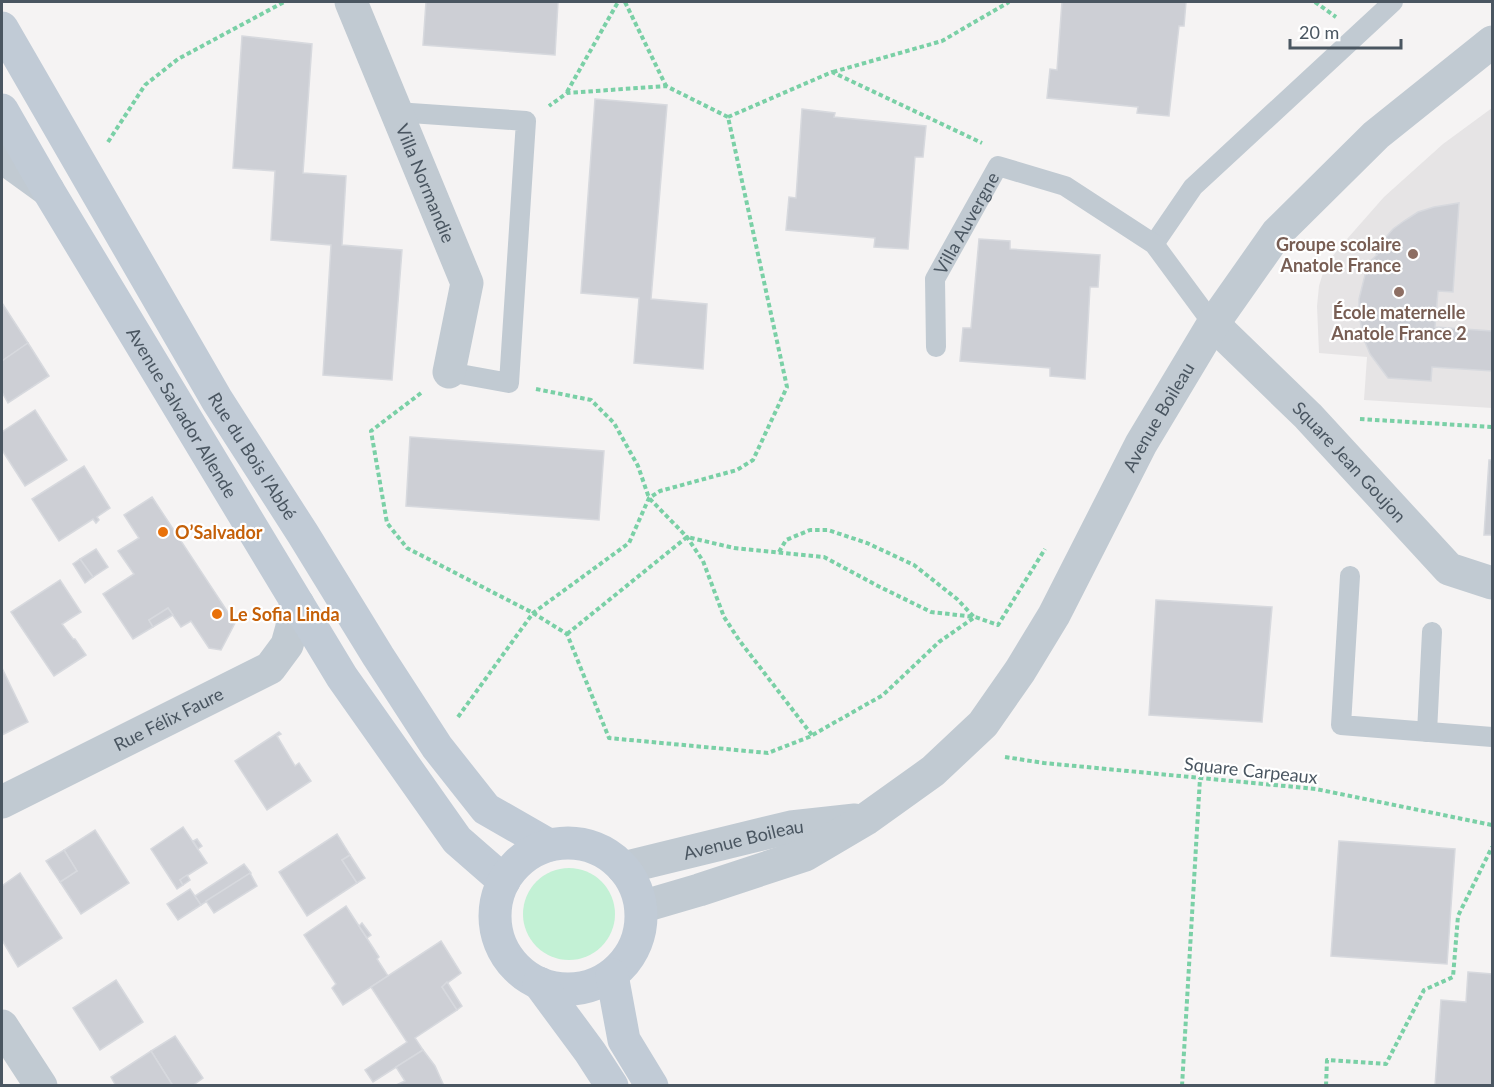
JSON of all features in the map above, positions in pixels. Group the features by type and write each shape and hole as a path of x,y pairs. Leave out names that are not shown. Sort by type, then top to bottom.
{"main road":[{"name":"Rue du Bois l'Abbé","path":"2,28 217,400 437,747 486,808 549,845"},
{"name":"Avenue Salvador Allende","path":"2,110 342,677 457,840 504,881"},
{"path":"539,983 563,989 589,987 612,975 629,957 640,933 641,907 635,886 623,868 608,855 589,846 569,843 549,845 523,859 504,881 495,910 499,939 514,966 539,983 612,1086"},
{"path":"612,975 624,1040 652,1086"}],"street":[{"name":"Villa Normandie","path":"351,2 467,283 449,372"},
{"name":"Avenue Boileau","path":"641,907 805,855 866,819 933,771 983,724 1020,671 1054,615 1141,444 1213,324 1277,233 1376,135 1492,42"},
{"path":"2,157 48,190"},
{"name":"Square Jean Goujon","path":"1213,324 1308,416 1449,569 1492,583"},
{"name":"Rue Félix Faure","path":"2,802 270,668 287,645 292,627 292,614 298,604"},
{"name":"Avenue Boileau","path":"623,868 791,827 866,819"},
{"path":"2,1026 41,1086"}],"lane":[{"path":"1154,244 1193,187 1393,2"},
{"path":"396,112 526,121 509,383 449,372"},
{"name":"Villa Auvergne","path":"936,347 934,279 998,166 1065,186 1154,244 1213,324"},
{"path":"1350,576 1341,725 1492,737"},
{"path":"1427,732 1432,632"}],"path":[{"path":"84,171 113,136 145,85 178,59 284,2"},
{"path":"526,121 567,93 618,2"},
{"path":"626,2 666,86"},
{"path":"567,93 666,86 729,117 832,72 942,41 1009,2"},
{"path":"832,72 983,143 998,166"},
{"path":"437,747 533,613 629,543 649,498 660,491 737,470 753,460 787,387 729,117"},
{"path":"449,372 371,431 387,523 407,548 533,613 567,634 609,738 768,753 812,735 883,695 939,642 975,617"},
{"path":"509,383 591,400 614,423 638,466 649,498 687,537 703,561 723,617 812,735"},
{"path":"1308,416 1492,428"},
{"path":"779,552 786,540 810,530 828,530 867,543 914,565 957,599 975,617"},
{"path":"687,537 734,548 824,557 931,612 975,617 998,625 1048,543"},
{"path":"567,634 687,537"},
{"name":"Square Carpeaux","path":"1005,757 1044,763 1316,789 1492,825"},
{"path":"1182,1086 1200,778"},
{"path":"1326,1086 1327,1059 1386,1064 1424,990 1453,977 1458,916 1492,847"}],"shaded area":[{"name":"Groupe scolaire Anatole France","path":"1492,108 1492,408 1364,400 1367,357 1319,353 1317,306 1323,273 1328,262 1340,247 1384,197 1443,144"}],"green space":[{"path":"569,868 587,872 601,882 611,896 615,914 611,932 601,946 587,956 569,960 551,956 537,946 527,932 523,914 527,896 537,882 551,872"}],"building":[{"path":"426,2 558,2 555,55 423,45"},
{"path":"1062,2 1186,2 1184,26 1179,26 1169,116 1137,113 1138,107 1047,98 1050,69 1057,70"},
{"path":"242,36 312,44 303,173 346,176 342,245 402,250 392,380 323,375 331,245 271,240 275,171 233,168"},
{"path":"595,99 667,105 651,299 707,304 703,369 634,363 639,298 581,293"},
{"path":"802,109 835,113 834,117 926,126 923,157 915,157 908,249 874,247 875,238 786,230 789,197 796,198"},
{"name":"École maternelle Anatole France 2","path":"1459,203 1453,292 1438,291 1435,327 1492,331 1492,371 1432,367 1431,381 1388,378 1370,354 1363,337 1359,315 1359,299 1368,263 1377,255 1374,252 1393,229 1404,221 1418,212"},
{"path":"979,239 1010,241 1010,249 1100,255 1098,287 1090,287 1085,379 1050,376 1050,368 960,361 963,328 971,328"},
{"path":"2,303 28,343 2,361"},
{"path":"28,343 49,376 8,403 2,392 2,361"},
{"path":"35,410 67,460 25,486 2,450 2,432"},
{"path":"410,437 604,451 599,520 406,506"},
{"path":"1489,460 1492,460 1492,535 1484,535"},
{"path":"84,466 110,508 97,517 99,520 96,523 93,519 59,541 32,499"},
{"path":"152,497 235,623 221,650 209,648 191,621 181,627 168,608 149,620 153,627 133,639 103,594 134,574 118,551 139,538 124,515"},
{"path":"96,549 108,567 93,577 80,559"},
{"path":"80,559 93,577 85,583 73,564"},
{"path":"60,580 81,612 62,624 86,655 54,676 11,612"},
{"path":"1156,600 1272,607 1262,722 1149,715"},
{"path":"168,608 173,615 153,627 149,620"},
{"path":"2,668 28,722 2,735"},
{"path":"279,732 281,734 277,736 295,766 299,763 311,781 267,810 235,761"},
{"path":"183,827 207,863 180,880 183,885 177,889 151,849"},
{"path":"95,830 129,883 81,914 60,882 77,871 64,850"},
{"path":"337,834 350,855 342,860 357,883 307,916 279,872"},
{"path":"197,839 202,846 198,849 193,841"},
{"path":"1339,841 1455,849 1447,964 1331,956"},
{"path":"64,850 77,871 60,882 46,861"},
{"path":"350,855 365,878 357,883 342,860"},
{"path":"244,864 251,873 201,905 195,896"},
{"path":"20,873 62,938 18,967 2,940 2,886"},
{"path":"250,873 257,886 214,913 206,901"},
{"path":"187,875 190,880 183,885 180,880"},
{"path":"190,889 201,905 178,920 167,904"},
{"path":"346,906 379,957 377,959 388,976 343,1005 332,988 336,984 304,935"},
{"path":"362,923 371,935 367,938 359,926"},
{"path":"441,941 461,973 442,987 457,1010 415,1038 423,1050 373,1082 365,1070 407,1042 371,987"},
{"path":"1468,972 1492,974 1492,1086 1435,1086 1441,1000 1466,1002"},
{"path":"116,980 143,1022 100,1050 73,1008"},
{"path":"447,982 462,1006 457,1010 442,987"},
{"path":"175,1036 203,1078 192,1086 173,1086 151,1051"},
{"path":"423,1050 435,1066 444,1086 394,1086 405,1081 396,1067"},
{"path":"151,1051 173,1086 116,1086 111,1077"}],"place":[{"name":"Groupe scolaire Anatole France","path":"1413,254"},
{"name":"École maternelle Anatole France 2","path":"1399,292"},
{"name":"O’Salvador","path":"163,532"},
{"name":"Le Sofia Linda","path":"217,614"}]}
